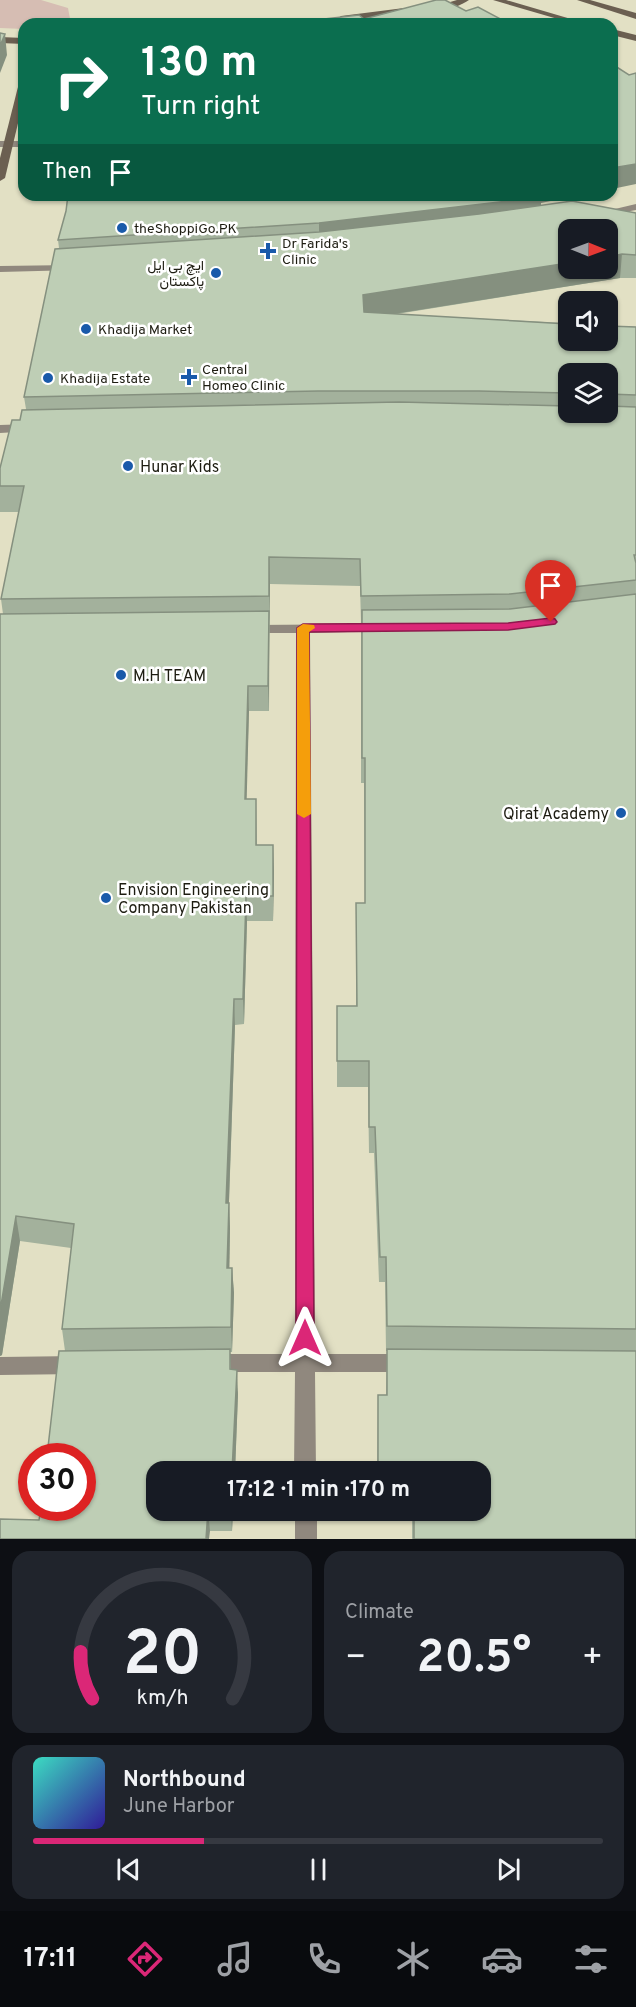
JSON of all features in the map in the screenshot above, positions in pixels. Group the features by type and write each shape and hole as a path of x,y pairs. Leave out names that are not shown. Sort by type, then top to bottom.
{"street":[{"path":"426,9 449,6 465,0"},
{"path":"497,0 562,18"},
{"path":"581,0 636,16"},
{"path":"344,18 415,10"},
{"path":"618,34 636,38"},
{"path":"0,40 18,41"},
{"path":"0,178 4,144 18,98"},
{"path":"593,215 636,207"},
{"path":"0,269 82,267"},
{"path":"0,429 48,428"},
{"path":"233,629 394,627"},
{"path":"303,628 305,1461"},
{"path":"188,1364 423,1363"},
{"path":"0,1366 94,1365"},
{"path":"306,1521 306,1539"}],"shaded area":[{"path":"0,0 41,0 68,8 70,18 18,18 18,29 0,28"}],"building":[{"path":"436,0 445,0 466,11 478,7 499,18 368,18"},
{"path":"359,15 363,18 333,18"},
{"path":"0,33 5,34 0,46"},
{"path":"618,68 629,75 636,73 636,164 618,167"},
{"path":"67,201 508,201 319,223 58,240"},
{"path":"572,201 636,213 636,255 618,255 618,219 558,219 558,265 363,295 364,312 558,323 558,351 618,351 618,326 636,327 636,395 618,394 618,363 558,363 558,393 318,391 24,397 55,249 319,232"},
{"path":"399,402 558,406 558,423 618,423 618,406 636,407 636,555 634,555 636,580 510,594 361,596 360,559 269,557 269,596 1,599 24,486 0,486 0,468 12,420 20,420 22,410"},
{"path":"636,594 636,1329 387,1326 386,1257 380,1257 375,1127 369,1127 369,1061 337,1061 337,1006 357,1006 356,903 365,903 362,610 510,609"},
{"path":"269,611 268,686 248,686 245,799 256,799 256,845 273,845 273,896 246,896 243,999 234,999 226,1203 229,1203 227,1268 232,1268 231,1327 62,1329 74,1224 16,1216 0,1311 0,614"},
{"path":"230,1349 230,1369 237,1370 233,1461 146,1461 146,1521 207,1521 206,1539 0,1539 0,1519 96,1521 96,1443 48,1443 59,1351"},
{"path":"387,1349 636,1351 636,1539 414,1539 414,1521 491,1521 491,1461 378,1461 378,1395 387,1395"}],"slow traffic":[{"path":"304,814 303,628 309,628"}],"place":[{"name":"theShoppiGo.PK","path":"122,228"},
{"name":"Dr Farida's Clinic","path":"268,251"},
{"name":"ایچ بی ایل پاکستان","path":"216,273"},
{"name":"Khadija Market","path":"86,329"},
{"name":"Central Homeo Clinic","path":"189,377"},
{"name":"Khadija Estate","path":"48,378"},
{"name":"Hunar Kids","path":"128,466"},
{"name":"M.H TEAM","path":"121,675"},
{"name":"Qirat Academy","path":"621,813"},
{"name":"Envision Engineering Company Pakistan","path":"106,898"}],"route":[{"path":"305,1338 303,628 508,627 551,622"}]}
